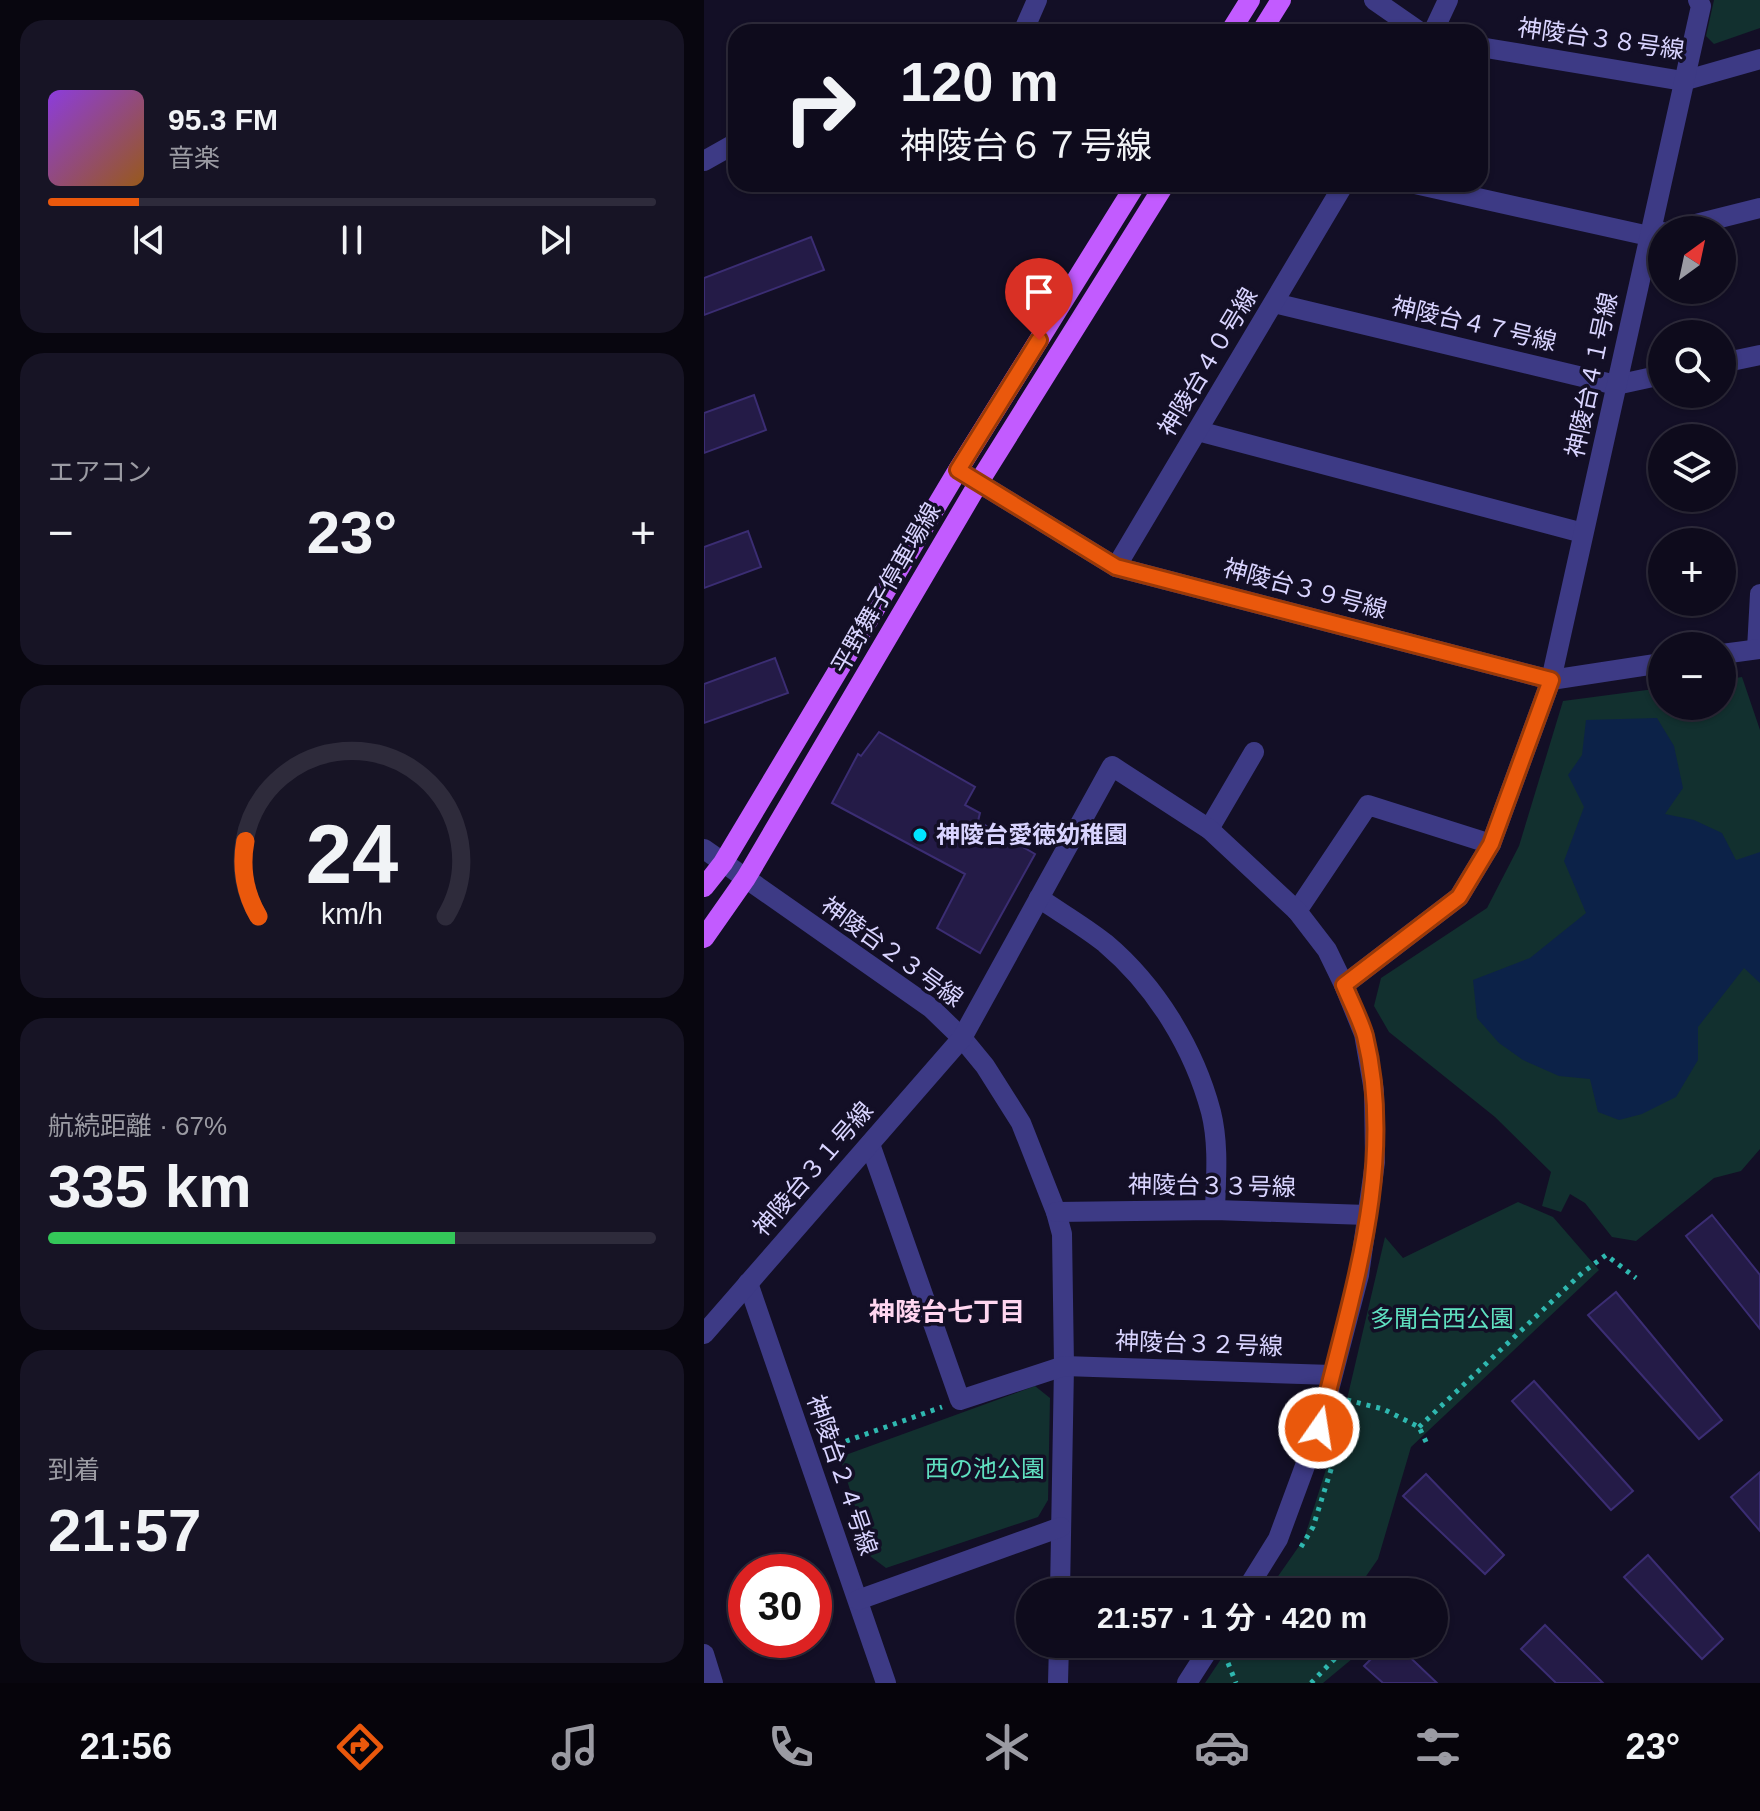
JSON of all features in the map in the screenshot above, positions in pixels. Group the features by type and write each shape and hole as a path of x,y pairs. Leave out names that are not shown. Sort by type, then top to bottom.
{"main road":[{"path":"1235,24 1250,0"},
{"path":"1266,24 1281,0"},
{"name":"平野舞子停車場線","path":"704,887 723,863 958,470 1131,192"},
{"name":"平野舞子停車場線","path":"704,938 746,878 979,482 1160,192"}],"street":[{"path":"1026,24 1037,0"},
{"path":"1374,0 1408,24"},
{"path":"1437,24 1448,0"},
{"name":"神陵台４１号線","path":"1659,216 1683,81 1701,6 1698,0"},
{"name":"神陵台３８号線","path":"1488,48 1683,81 1760,59"},
{"path":"704,161 728,148"},
{"name":"神陵台４０号線","path":"1116,567 1339,192"},
{"path":"1454,192 1648,232"},
{"path":"1728,216 1760,208"},
{"name":"神陵台４１号線","path":"1344,985 1459,897 1491,844 1551,680 1616,385 1648,264"},
{"name":"神陵台４７号線","path":"1274,303 1616,385 1648,378"},
{"path":"1736,360 1760,355"},
{"path":"1198,431 1583,533"},
{"name":"神陵台３９号線","path":"958,470 1116,567 1551,680 1648,665"},
{"path":"1736,652 1758,649 1760,594"},
{"path":"1254,752 1209,829 1297,911 1327,950 1364,1034 1374,1091 1375,1162 1359,1275 1319,1428 1278,1539 1254,1578"},
{"name":"神陵台３１号線","path":"704,1334 962,1038 1112,766 1209,829"},
{"path":"1297,911 1368,805 1491,844"},
{"name":"神陵台２３号線","path":"704,849 931,1008 985,1066 1021,1123 1062,1234 1064,1366 1060,1578"},
{"path":"1039,898 1105,944 1155,995 1189,1053 1211,1113 1217,1158 1215,1210"},
{"path":"870,1144 960,1400 1064,1366"},
{"name":"神陵台３３号線","path":"1056,1212 1215,1210 1367,1215"},
{"name":"神陵台２４号線","path":"748,1283 886,1683"},
{"name":"神陵台３２号線","path":"1064,1366 1330,1385"},
{"path":"858,1600 1061,1527"},
{"path":"704,1654 713,1683"},
{"path":"1058,1683 1059,1658"},
{"path":"1187,1683 1203,1658"}],"path":[{"path":"1419,1427 1582,1273 1606,1255 1636,1278"},
{"path":"1330,1385 1419,1427 1428,1446"},
{"path":"808,1456 960,1400"},
{"path":"1311,1683 1335,1658"},
{"path":"1228,1663 1236,1683"}],"green space":[{"path":"1714,0 1760,0 1760,28 1714,44 1706,36"},
{"path":"1742,677 1760,730 1760,1149 1741,1171 1714,1178 1636,1241 1612,1237 1585,1203 1570,1194 1561,1212 1542,1206 1551,1172 1495,1117 1389,1032 1374,1006 1381,978 1487,908 1519,846 1563,701 1648,690 1648,720 1736,720 1736,678"},
{"name":"多聞台西公園","path":"1518,1202 1553,1217 1599,1270 1411,1447 1378,1559 1365,1578 1277,1578 1304,1539 1344,1412 1385,1237 1403,1258"},
{"name":"西の池公園","path":"1035,1386 1050,1398 1048,1500 1038,1517 886,1568 870,1556 840,1457"},
{"path":"1222,1658 1353,1658 1323,1683 1205,1683"}],"water":[{"path":"1586,720 1658,720 1674,746 1683,788 1665,814 1694,820 1722,833 1736,860 1760,852 1760,983 1744,968 1698,1027 1698,1060 1676,1097 1642,1114 1619,1120 1598,1112 1590,1079 1559,1076 1523,1060 1499,1043 1477,1018 1473,980 1530,958 1586,913 1564,861 1584,807 1568,775 1582,755"}],"building":[{"path":"811,237 824,270 704,315 704,278"},
{"path":"754,395 766,430 704,453 704,413"},
{"path":"748,531 761,567 704,588 704,547"},
{"path":"775,658 788,693 704,723 704,684"},
{"path":"879,732 975,787 965,805 980,813 978,821 1035,854 980,953 937,928 965,874 832,803 858,754 861,756"},
{"path":"1712,1215 1760,1275 1760,1329 1686,1236"},
{"path":"1616,1292 1722,1420 1699,1439 1588,1315"},
{"path":"1534,1381 1633,1491 1611,1510 1512,1401"},
{"path":"1760,1472 1760,1531 1731,1497"},
{"path":"1426,1474 1504,1555 1485,1574 1403,1496"},
{"path":"1648,1555 1723,1639 1702,1659 1624,1577"},
{"path":"1545,1625 1603,1683 1556,1683 1521,1649"},
{"path":"1372,1658 1411,1658 1437,1683 1383,1683 1364,1666"}],"place":[{"name":"神陵台愛徳幼稚園","path":"920,835"}],"district":[{"name":"神陵台七丁目","path":"947,1312"}],"route":[{"path":"1039,340 958,470 1116,567 1551,680 1491,844 1459,897 1344,985 1364,1034 1374,1091 1375,1162 1359,1275 1319,1428"}]}
